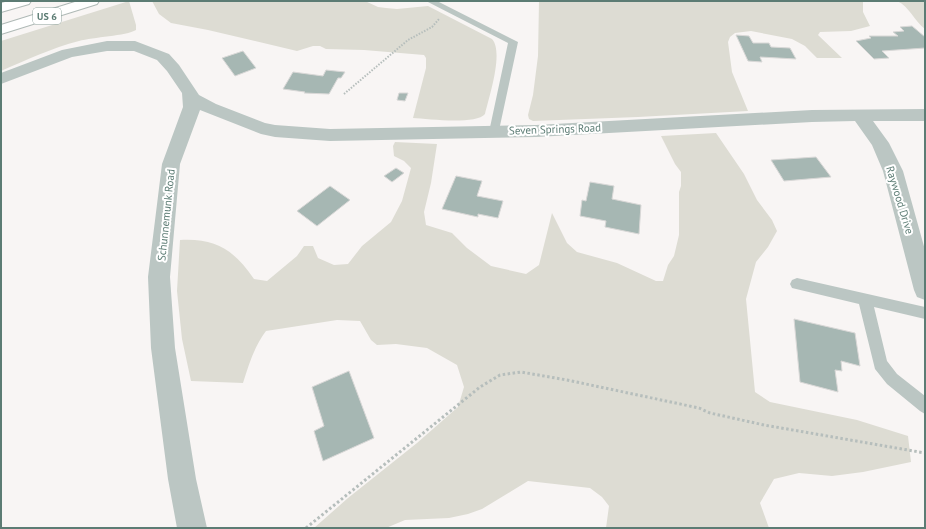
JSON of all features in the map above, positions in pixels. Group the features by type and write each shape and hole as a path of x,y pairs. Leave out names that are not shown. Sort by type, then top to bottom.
{"highway":[{"name":"US 6","path":"1,8 24,1"},
{"name":"US 6","path":"1,30 92,1"}],"street":[{"path":"1,79 68,54 107,46 135,46 163,57 173,68 192,98"},
{"name":"Seven Springs Road","path":"192,98 250,125 275,131 330,135 494,132 812,116 925,115"},
{"name":"Schunnemunk Road","path":"192,98 189,116 171,164 159,277 163,348 182,479 192,528"},
{"name":"Raywood Drive","path":"860,116 880,143 893,171 925,290"}],"lane":[{"path":"430,1 512,42 494,132"},
{"path":"797,284 925,314"},
{"path":"865,300 880,364 892,379 925,406"}],"path":[{"path":"344,94 408,40 434,25 446,9"},
{"path":"306,528 480,387 500,375 511,372 521,372 567,380 694,407 710,413 764,425 925,453"}],"shaded area":[{"path":"129,1 136,30 125,34 85,40 59,47 1,71 1,41"},
{"path":"152,1 365,1 378,7 397,9 428,6 492,39 497,54 492,86 485,114 480,117 462,120 413,118 426,68 426,58 424,55 364,50 326,49 320,46 313,46 297,51 171,23 159,14"},
{"path":"539,1 863,1 863,12 870,26 851,31 820,32 818,35 842,58 817,58 805,46 792,39 751,31 735,33 730,37 728,42 732,72 748,111 533,121 529,119 528,115 533,95 538,56"},
{"path":"897,1 925,1 925,29 909,10"},
{"path":"716,133 744,174 757,200 772,220 777,231 768,247 756,262 746,299 755,392 770,402 857,420 908,436 911,462 863,472 832,476 799,473 774,479 760,503 769,528 606,528 609,506 602,497 590,488 528,481 482,509 468,514 449,518 405,520 386,528 314,528 458,407 464,387 457,365 427,348 396,344 377,345 371,340 360,321 337,320 266,331 255,349 243,383 191,381 182,339 177,291 180,240 204,241 223,248 239,260 254,279 267,281 297,256 304,246 313,246 318,258 334,265 348,264 362,246 391,222 402,201 411,168 404,161 394,156 393,146 395,142 437,144 431,183 424,212 426,225 452,233 467,248 491,266 526,274 539,265 552,213 567,243 577,252 617,263 656,281 663,281 668,265 674,256 679,235 679,192 681,186 681,172 675,164 661,136"}],"building":[{"path":"912,26 925,37 925,48 882,51 889,58 874,59 856,41 871,38 869,36 898,36 893,32 904,31 900,27"},
{"path":"736,35 749,36 753,43 769,43 771,47 790,48 796,59 760,57 762,62 748,61"},
{"path":"243,51 256,68 235,76 222,58"},
{"path":"326,70 345,72 341,78 338,78 329,94 304,93 305,92 283,89 293,72 323,76"},
{"path":"399,93 408,93 405,101 397,100"},
{"path":"816,157 831,177 784,181 771,160"},
{"path":"396,168 404,173 392,182 384,176"},
{"path":"456,176 482,181 477,196 503,201 498,218 478,214 478,217 442,209"},
{"path":"590,182 614,186 612,199 641,205 639,234 605,227 606,221 580,216 582,200 586,201"},
{"path":"330,186 350,200 317,226 297,211"},
{"path":"794,319 855,333 860,366 841,361 842,371 835,370 838,392 800,382"},
{"path":"349,371 374,438 323,461 314,431 324,426 312,387"}]}
